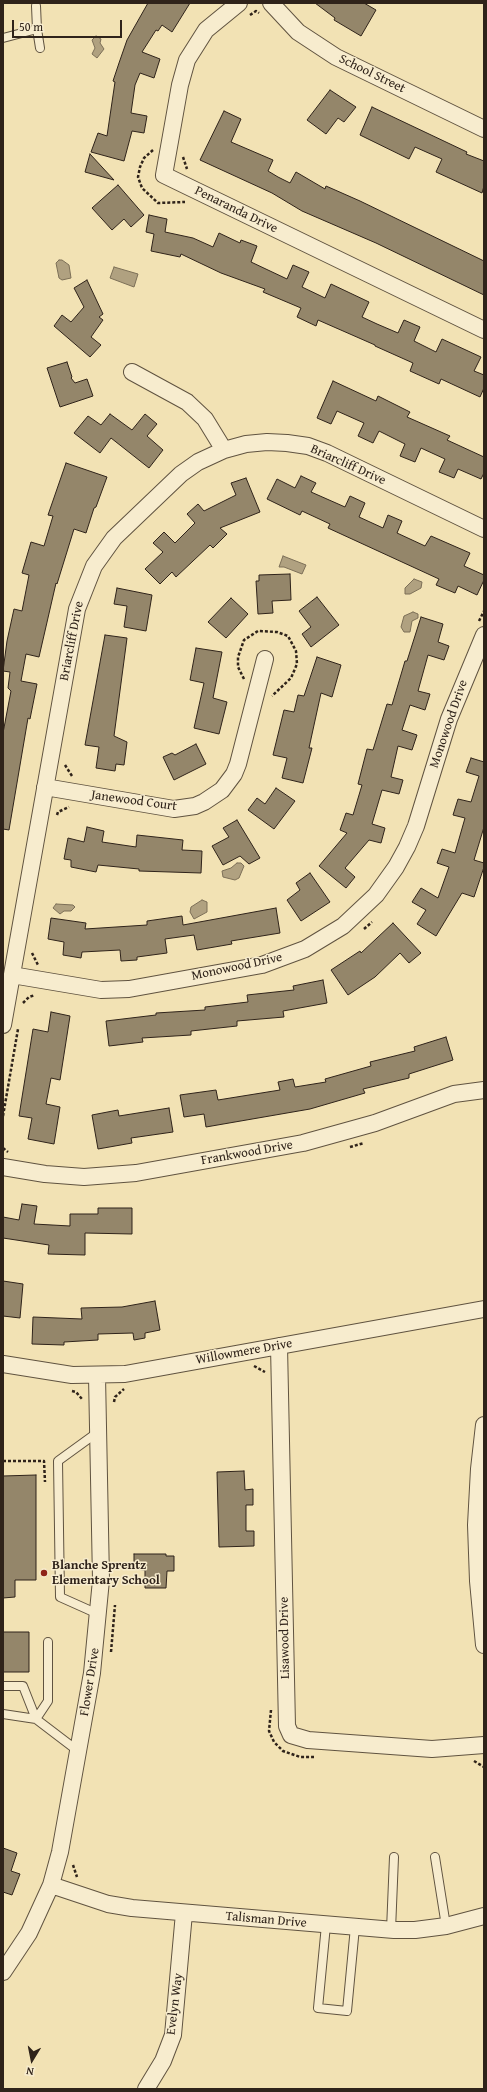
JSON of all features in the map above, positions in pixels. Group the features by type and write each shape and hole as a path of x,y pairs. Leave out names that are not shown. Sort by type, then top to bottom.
{"street":[{"name":"Penaranda Drive","path":"239,3 206,30 187,60 180,85 164,175 484,330"},
{"name":"School Street","path":"271,3 298,32 336,57 484,129"},
{"path":"132,372 187,402 205,419 224,450"},
{"name":"Briarcliff Drive","path":"11,1025 12,975 77,609 84,587 94,566 114,538 181,474 198,462 224,450 246,444 266,442 308,446 327,453 484,529"},
{"name":"Monowood Drive","path":"12,975 101,990 129,989 269,962 304,949 343,926 376,895 396,867 407,847 416,826 449,719 481,629"},
{"name":"Janewood Court","path":"45,787 174,809 195,806 204,802 225,786 238,764 265,658"},
{"name":"Frankwood Drive","path":"8,1161 45,1174 84,1177 136,1173 318,1139 375,1123 454,1094 484,1090"},
{"name":"Willowmere Drive","path":"3,1364 44,1372 98,1376 125,1374 484,1309"},
{"name":"Lisawood Drive","path":"279,1346 286,1721 291,1735 308,1740 432,1749 484,1745"},
{"name":"Flower Drive","path":"3,1972 29,1933 51,1885 60,1852 92,1673 101,1580 98,1376"},
{"path":"484,1425 479,1469 476,1525 478,1581 484,1645"},
{"name":"Talisman Drive","path":"51,1885 108,1904 132,1908 391,1930 415,1930 446,1926 484,1916"},
{"name":"Evelyn Way","path":"146,2089 163,2061 173,2035 184,1913"}],"lane":[{"path":"36,6 40,48"},
{"path":"3,38 37,29"},
{"path":"98,1432 58,1461 60,1597 98,1614"},
{"path":"36,1719 48,1701 48,1642"},
{"path":"3,1686 23,1686 36,1719"},
{"path":"3,1714 36,1719 78,1751"},
{"path":"391,1930 394,1857"},
{"path":"435,1857 446,1926"},
{"path":"326,1925 318,2008 347,2011 355,1927"}],"path":[{"path":"244,18 256,11"},
{"path":"155,146 144,158 140,167 138,177 142,188 158,203 191,203"},
{"path":"184,151 184,163 188,172"},
{"path":"481,629 484,611"},
{"path":"246,684 238,667 238,657 244,640 258,631 277,632 288,636 296,651 297,664 291,678 275,692 270,702"},
{"path":"65,760 65,768 75,779"},
{"path":"55,818 58,812 64,808 75,807"},
{"path":"361,931 377,917"},
{"path":"32,948 32,955 35,961 42,967"},
{"path":"22,1007 24,1001 36,994"},
{"path":"3,1116 11,1025"},
{"path":"3,1148 8,1161"},
{"path":"249,1366 254,1366 261,1369 268,1377"},
{"path":"113,1404 115,1397 126,1388"},
{"path":"79,1396 84,1401"},
{"path":"3,1461 44,1461 45,1482"},
{"path":"110,1658 115,1602"},
{"path":"272,1706 268,1725 274,1742 283,1751 300,1757 313,1757"},
{"path":"74,1857 73,1869 75,1875"}],"shaded area":[{"path":"96,36 101,39 100,43 104,49 97,58 92,54 95,48 92,40"},
{"path":"59,260 62,260 69,265 71,278 62,280 59,278 56,263"},
{"path":"114,267 138,274 134,287 110,278"},
{"path":"283,556 306,565 302,574 284,567 279,567"},
{"path":"414,579 422,582 421,588 410,594 405,594 405,588"},
{"path":"413,612 418,614 418,618 412,621 410,632 404,632 401,627 404,616"},
{"path":"237,863 241,863 244,866 239,878 235,880 223,877 222,871 231,868"},
{"path":"202,900 207,902 207,912 194,919 190,912 191,907"},
{"path":"56,904 73,905 75,907 71,911 64,911 60,914 53,908"}],"building":[{"path":"148,3 190,3 172,32 162,25 158,31 156,30 142,52 160,59 154,78 140,73 135,85 131,113 147,116 144,133 132,131 124,161 91,152 98,133 107,136 115,82 113,81 127,40"},
{"path":"315,3 364,3 376,10 361,36 334,20 335,18"},
{"path":"330,90 356,107 344,122 338,118 326,134 307,120"},
{"path":"372,107 467,152 466,154 484,161 484,186 482,193 436,172 442,159 415,147 409,159 360,135"},
{"path":"224,111 241,119 231,142 273,160 268,171 278,177 290,183 296,172 325,189 326,186 360,201 484,261 484,295 376,243 302,211 272,193 200,160"},
{"path":"90,154 114,180 85,172"},
{"path":"118,185 144,215 131,227 124,219 112,230 92,208"},
{"path":"149,215 167,219 165,232 193,238 213,247 219,233 240,243 241,240 257,246 251,262 287,279 293,265 309,272 302,287 325,298 331,284 369,302 362,317 398,333 404,320 420,327 414,341 436,352 442,339 481,357 474,371 484,375 484,388 480,397 441,379 439,384 410,371 413,363 318,320 316,326 297,317 301,308 263,292 265,289 221,273 181,254 180,257 151,251 154,234 146,232"},
{"path":"87,280 103,314 99,317 103,320 91,337 101,345 90,357 54,326 62,315 71,322 84,307 74,288"},
{"path":"67,362 72,377 71,378 75,383 87,379 93,396 60,407 47,368"},
{"path":"333,381 376,401 378,396 410,412 407,417 450,436 447,440 484,457 484,473 481,479 458,469 454,478 439,472 445,459 421,448 415,462 400,456 405,444 379,431 373,443 358,436 364,423 337,411 331,424 317,418"},
{"path":"110,414 132,430 145,414 157,424 147,436 163,450 149,468 111,438 100,453 74,433 88,416 101,425"},
{"path":"66,463 107,477 96,507 94,508 86,533 74,529 57,584 56,583 39,657 26,654 21,681 37,684 30,719 28,718 9,830 3,829 3,733 11,691 8,688 10,672 3,671 7,641 14,609 22,611 29,575 22,573 31,542 44,546 53,516 48,515"},
{"path":"301,476 316,483 311,492 345,507 350,496 365,503 359,517 383,528 388,515 402,521 397,533 425,546 431,536 470,553 464,566 484,575 484,580 477,595 458,586 455,593 436,585 439,579 328,528 330,524 302,511 300,515 267,499 277,479 295,488"},
{"path":"246,478 260,512 220,528 227,534 213,548 210,545 176,577 172,572 160,584 145,569 163,552 153,543 164,532 175,543 195,523 187,514 198,504 204,511 236,495 231,483"},
{"path":"290,574 291,600 272,601 273,613 258,614 256,581 259,581 259,575"},
{"path":"117,588 152,595 146,631 124,627 127,606 114,604"},
{"path":"317,597 339,625 311,647 302,634 311,627 299,611"},
{"path":"231,598 248,614 226,638 208,622"},
{"path":"421,617 443,624 438,642 449,646 444,660 428,655 418,691 430,694 425,710 410,705 402,730 417,735 412,750 398,746 391,777 403,780 399,794 382,790 372,824 385,828 381,843 369,840 345,868 355,877 346,888 319,866 347,833 340,830 346,813 353,815 362,785 358,784 367,749 373,750 387,704 392,705 405,661 407,661"},
{"path":"105,635 127,638 114,736 127,742 124,765 116,764 115,771 96,768 99,747 85,745"},
{"path":"196,648 222,652 213,698 227,702 219,734 194,728 204,683 190,680"},
{"path":"317,657 341,665 332,697 321,693 309,748 312,748 303,783 282,778 287,758 273,755 284,710 294,712 298,695 304,696"},
{"path":"196,744 206,764 174,780 163,757 172,753 175,755"},
{"path":"471,758 484,762 484,827 474,860 484,863 484,867 474,897 462,893 436,936 417,924 426,910 412,902 421,888 438,898 449,867 437,863 442,849 455,853 465,818 453,815 458,799 471,802 479,776 466,772"},
{"path":"276,788 295,801 274,829 248,810 257,798 265,804"},
{"path":"237,820 260,858 249,864 240,856 223,865 212,846 229,837 223,828"},
{"path":"87,827 104,831 102,842 136,847 137,835 183,840 182,850 202,851 201,873 139,871 139,869 98,865 96,872 71,867 71,860 64,859 68,838 84,842"},
{"path":"310,873 330,902 301,921 287,900 300,890 296,883"},
{"path":"276,908 280,933 231,941 232,944 197,950 194,935 165,939 167,953 137,957 137,960 121,961 120,950 82,952 81,958 63,955 64,942 48,939 51,918 86,923 85,929 147,925 147,921 182,916 183,925"},
{"path":"393,923 421,953 409,963 400,953 375,977 348,995 331,970 360,951 361,953"},
{"path":"323,980 327,1003 283,1011 284,1017 237,1021 237,1026 191,1031 191,1035 142,1038 143,1042 109,1046 106,1021 156,1015 156,1013 205,1010 205,1007 248,1002 247,995 294,990 293,986"},
{"path":"51,1012 70,1016 60,1080 51,1078 46,1104 60,1107 54,1144 28,1139 32,1118 19,1116 33,1029 48,1032"},
{"path":"446,1037 453,1060 409,1074 409,1078 363,1089 365,1093 310,1109 206,1127 204,1114 184,1117 180,1095 216,1090 218,1100 280,1090 278,1082 293,1079 295,1087 326,1082 325,1079 371,1066 370,1062 415,1051 414,1047"},
{"path":"169,1108 173,1132 131,1138 132,1143 98,1149 92,1115 118,1110 119,1116"},
{"path":"22,1204 37,1206 34,1224 70,1226 70,1214 98,1214 98,1208 132,1208 132,1234 85,1233 85,1255 48,1254 49,1245 3,1238 3,1217 19,1220"},
{"path":"3,1281 23,1284 20,1318 3,1316"},
{"path":"155,1301 160,1330 145,1333 145,1338 134,1340 133,1333 98,1334 98,1340 64,1342 64,1345 32,1344 33,1317 82,1319 81,1308 122,1307"},
{"path":"244,1471 245,1490 253,1489 253,1505 246,1505 246,1531 254,1531 254,1546 219,1547 217,1472"},
{"path":"36,1475 36,1580 15,1580 15,1597 3,1598 3,1476"},
{"path":"134,1554 166,1554 166,1556 174,1556 174,1571 167,1571 166,1588 145,1588 145,1570 134,1569"},
{"path":"3,1632 29,1632 29,1672 3,1672"},
{"path":"3,1848 17,1853 11,1871 20,1874 12,1895 3,1892"}],"place":[{"name":"Blanche Sprentz Elementary School","path":"44,1573"}]}
